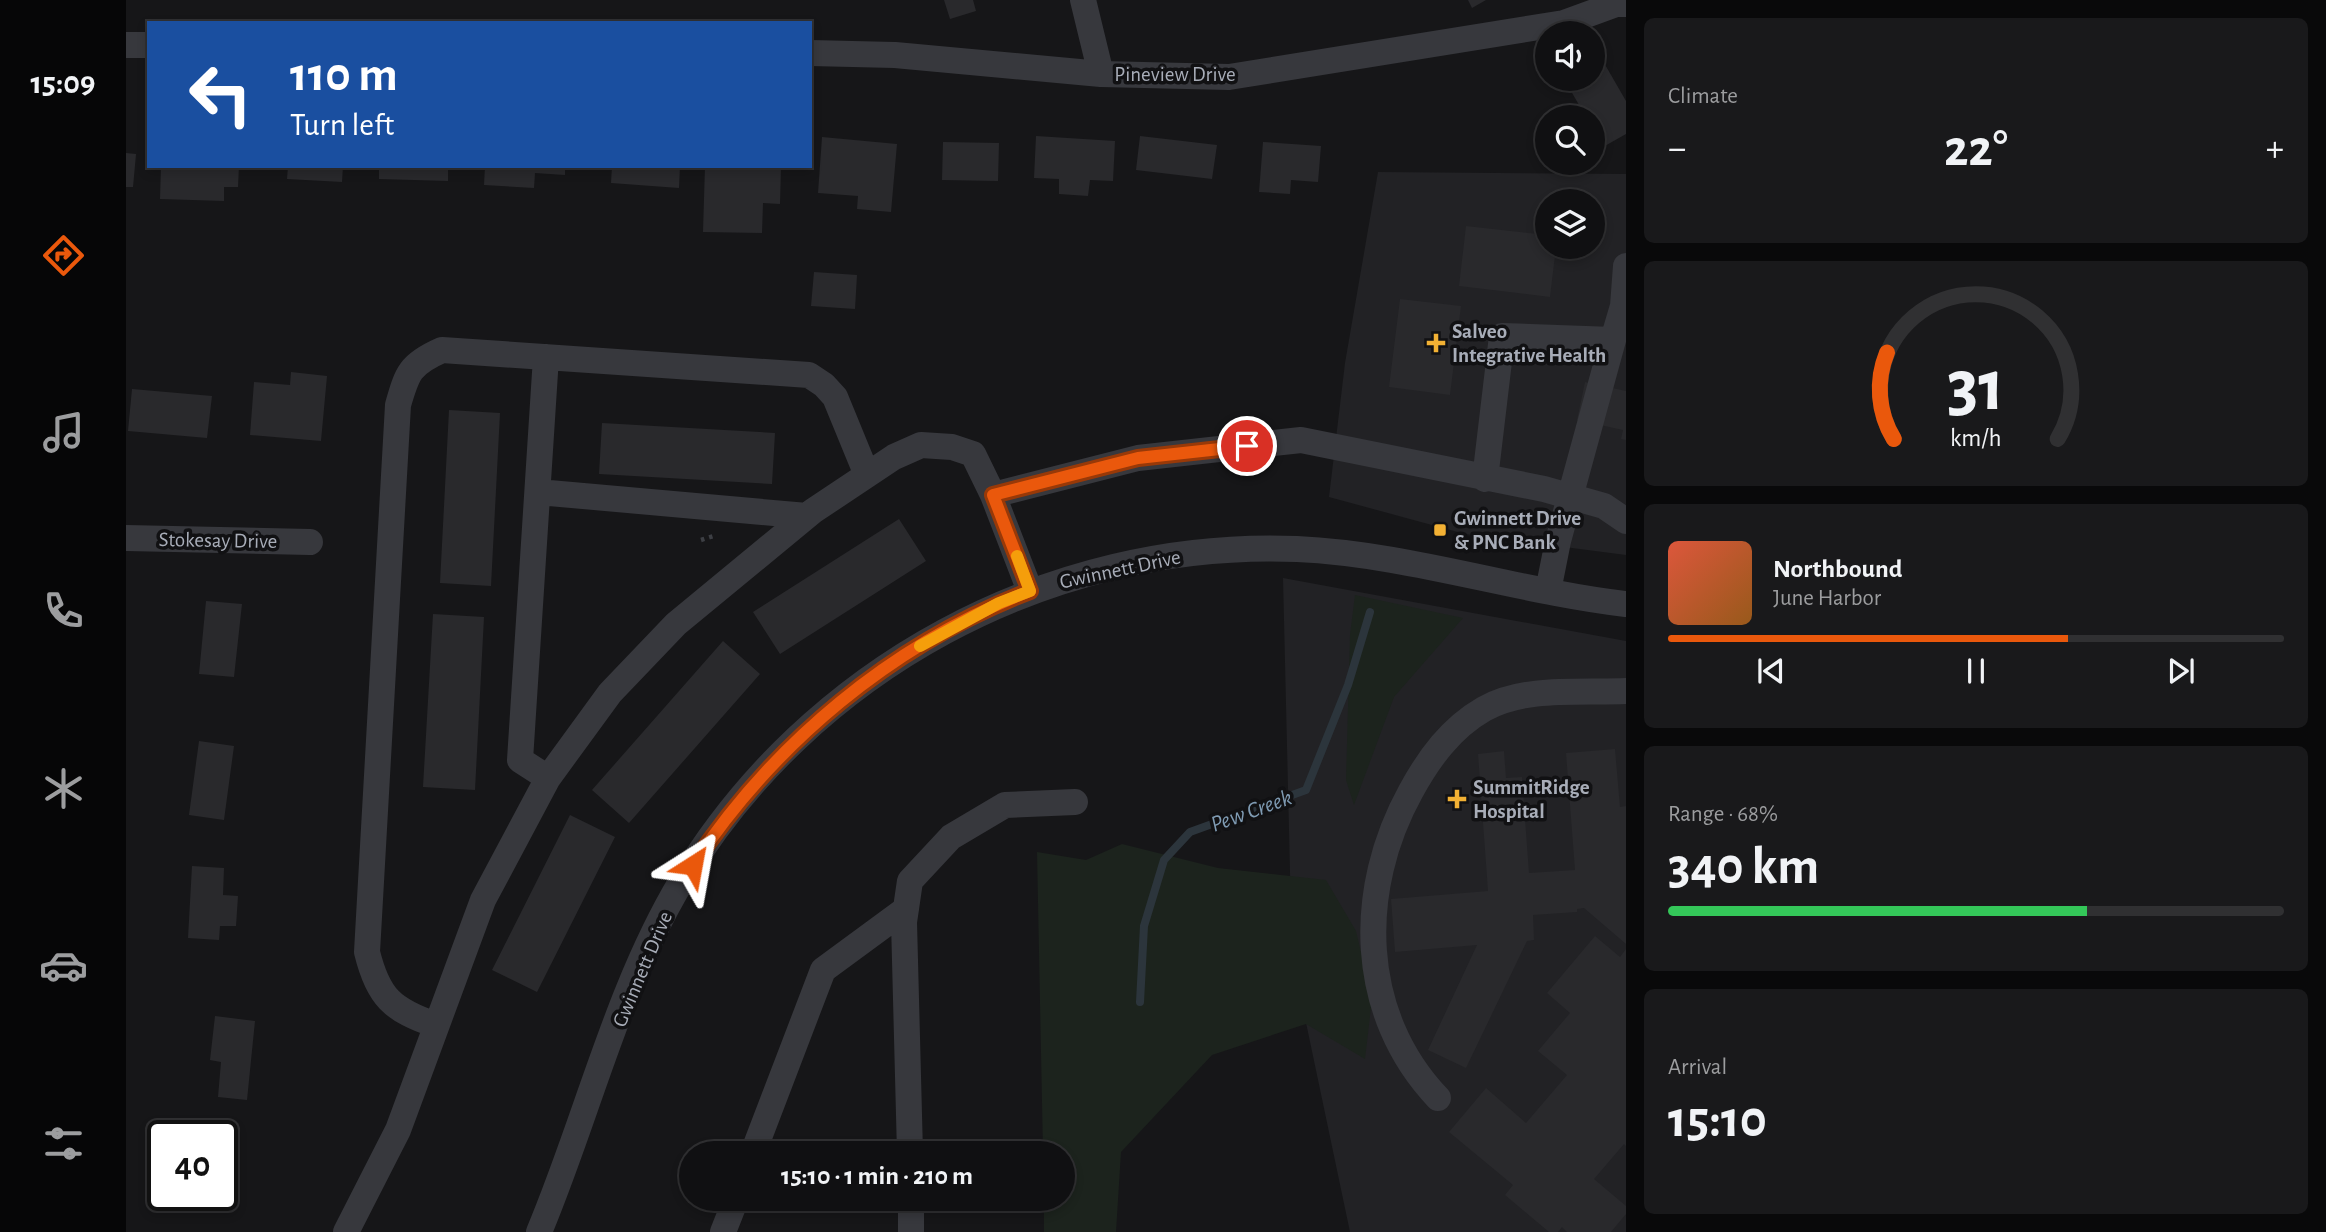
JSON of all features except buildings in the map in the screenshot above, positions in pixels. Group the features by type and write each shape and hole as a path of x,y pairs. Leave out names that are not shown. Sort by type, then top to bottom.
{"street":[{"path":"1083,0 1101,74"},
{"name":"Pineview Drive","path":"812,53 895,55 1101,74 1229,77 1564,23 1620,2"},
{"path":"126,45 147,45"},
{"path":"1548,591 1571,496 1624,306 1626,266"},
{"path":"1485,479 1502,336 1613,340"},
{"path":"436,1025 408,1015 388,999 374,982 367,952 398,405 407,374 422,359 442,350 809,374 835,397 867,475"},
{"path":"546,357 520,760 548,778"},
{"path":"993,495 1138,458 1301,440 1571,496 1604,506 1626,521"},
{"path":"346,1232 398,1130 483,900 548,778 610,693 676,624 807,516 894,457 921,445 952,447 973,454 993,495 1030,591"},
{"path":"538,492 807,516"},
{"name":"Stokesay Drive","path":"126,538 310,542"},
{"name":"Gwinnett Drive","path":"539,1232 566,1168 635,976 681,882 716,831 787,748 846,696 911,651 999,603 1030,591 1129,563 1190,554 1296,549 1380,558 1626,604"},
{"path":"1438,1098 1415,1074 1402,1053 1386,1009 1374,954 1373,901 1398,814 1426,764 1443,742 1486,707 1528,696 1626,691"},
{"path":"910,1141 906,909 910,881 951,837 1005,805 1075,802"},
{"path":"758,1141 823,970 906,909"},
{"path":"723,1232 731,1211"},
{"path":"911,1211 911,1232"}],"shaded area":[{"path":"1378,172 1626,174 1626,555 1465,534 1329,497 1345,363"},
{"name":"SummitRidge Hospital","path":"1283,578 1626,641 1626,1232 1350,1232 1292,956"},
{"path":"1355,595 1463,618 1394,697 1354,805 1346,780 1350,635"},
{"path":"1122,844 1218,868 1326,880 1356,931 1372,999 1365,1059 1306,1024 1212,1055 1121,1152 1116,1232 1044,1232 1044,1211 1075,1211 1075,1141 1043,1141 1037,852 1086,860"}],"waterway":[{"name":"Pew Creek","path":"1140,1002 1144,926 1164,860 1190,832 1306,790 1348,685 1370,612"}],"slow traffic":[{"path":"920,646 999,603 1030,591 1017,556"}],"place":[{"name":"Salveo Integrative Health","path":"1436,343"},
{"name":"Gwinnett Drive & PNC Bank","path":"1440,530"},
{"name":"SummitRidge Hospital","path":"1457,799"}],"route":[{"path":"693,865 747,792 787,748 846,696 911,651 999,603 1030,591 993,495 1138,458 1247,446"}]}
